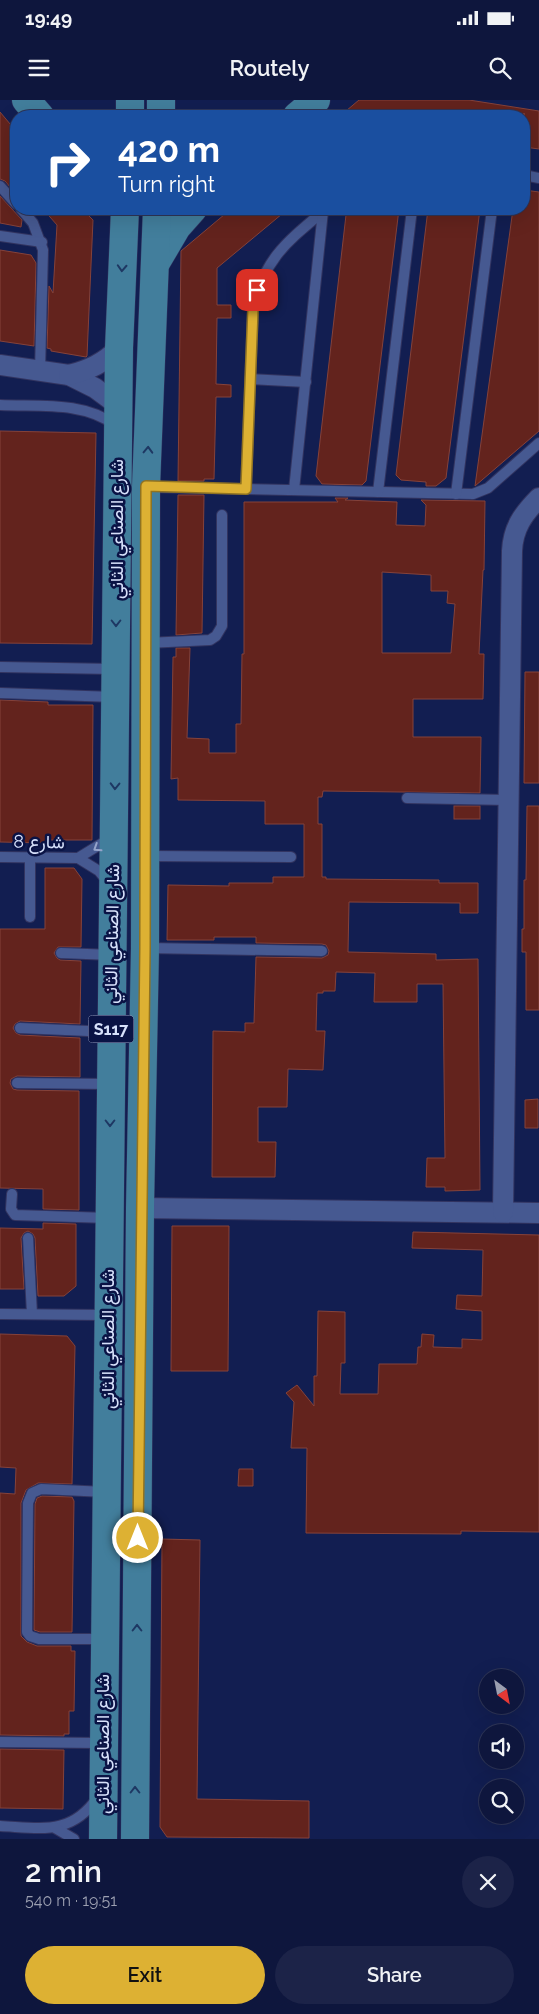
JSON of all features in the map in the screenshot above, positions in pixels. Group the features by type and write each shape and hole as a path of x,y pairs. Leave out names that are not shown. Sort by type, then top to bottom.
{"main road":[{"path":"26,100 35,110"},
{"path":"304,110 316,100"},
{"name":"شارع الصناعي الثاني","path":"103,1839 110,1084 122,215"},
{"name":"شارع الصناعي الثاني","path":"138,1836 140,1208 145,948 146,486 157,215"},
{"path":"154,267 177,226 187,215"}],"street":[{"path":"69,375 92,368 111,356 119,348"},
{"path":"0,365 69,375 95,388 118,416"},
{"path":"503,1212 512,540 520,519 539,498"},
{"path":"140,1208 539,1213"}],"lane":[{"path":"0,186 10,197"},
{"path":"26,215 33,223 42,242 44,257 40,371"},
{"path":"246,489 253,309 261,280 276,255 289,240 319,215"},
{"path":"294,490 324,215"},
{"path":"378,492 411,215"},
{"path":"456,494 491,215"},
{"path":"0,236 42,242"},
{"path":"250,379 306,382"},
{"path":"0,404 80,409 100,416 118,416"},
{"path":"146,486 473,494 488,488 539,443"},
{"path":"146,643 210,640 216,636 222,626 222,515"},
{"path":"0,667 116,670"},
{"path":"0,693 116,697"},
{"path":"407,798 508,800"},
{"name":"شارع 8","path":"0,857 78,858 103,844 114,835"},
{"path":"145,856 290,856"},
{"path":"30,858 30,917"},
{"name":"شارع 8","path":"78,858 99,871 114,889"},
{"path":"145,948 322,951"},
{"path":"61,953 112,955"},
{"path":"20,1028 111,1032"},
{"path":"18,1082 110,1084"},
{"path":"12,1194 11,1210 15,1215 109,1218"},
{"path":"28,1238 32,1314"},
{"path":"0,1314 108,1315"},
{"path":"104,1639 39,1639 30,1636 27,1632 28,1503 32,1493 41,1489 107,1492"},
{"path":"0,1742 103,1743"},
{"path":"0,1826 55,1828 83,1814 103,1790"},
{"path":"55,1828 74,1839"}],"building":[{"path":"359,100 469,100 539,111 539,149 530,148 530,110 347,110"},
{"path":"0,112 10,124 10,187 5,181 0,179"},
{"path":"530,191 539,192 539,431 475,486 512,215 530,215"},
{"path":"0,196 10,207 10,215 17,215 22,220 21,227 0,223"},
{"path":"48,215 88,215 93,220 86,357 51,351 51,349 47,348 49,286 53,293 57,225"},
{"path":"224,215 281,215 217,268 217,305 231,305 231,318 217,318 216,384 231,385 231,397 216,397 214,479 204,479 204,481 178,481 181,251"},
{"path":"346,215 398,215 366,481 362,485 322,484 316,476"},
{"path":"427,215 479,215 446,478 436,486 426,486 426,482 401,480 396,475"},
{"path":"0,250 31,255 36,263 34,346 0,341"},
{"path":"0,431 96,433 92,644 0,643"},
{"path":"178,495 204,495 202,633 176,635"},
{"path":"335,498 397,502 396,525 425,526 426,505 421,500 485,501 484,570 479,654 484,654 483,699 413,699 413,737 481,737 480,793 323,791 322,797 318,797 318,824 322,824 322,877 326,877 326,879 439,880 439,883 478,883 478,913 460,913 460,903 349,902 348,952 436,954 436,960 478,959 480,1190 445,1191 445,1187 426,1187 427,1158 445,1158 443,984 417,984 417,1002 374,1002 375,973 336,972 335,991 317,993 316,1031 325,1031 323,1070 288,1069 287,1107 258,1107 258,1142 276,1142 275,1177 212,1177 213,1031 245,1032 245,1023 254,1023 256,957 322,958 328,955 329,951 326,945 322,944 256,943 256,937 214,937 214,940 167,940 168,885 229,886 229,883 273,883 273,877 304,877 304,824 265,824 265,801 178,800 178,778 171,779 173,657 176,657 176,648 190,648 187,738 209,739 209,753 236,753 236,724 241,724 242,654 244,654 244,502 338,502","holes":["382,572 431,575 431,591 448,591 447,603 455,604 451,653 382,653"]},
{"path":"525,672 539,672 539,783 524,783"},
{"path":"0,700 48,702 48,705 93,705 92,840 46,840 46,843 0,842"},
{"path":"454,806 480,806 480,819 454,819"},
{"path":"527,806 539,806 539,1010 526,1010 526,952 522,952 524,880 526,880"},
{"path":"45,868 74,868 82,879 81,947 58,947 54,953 60,960 81,961 80,1024 20,1021 13,1028 20,1035 80,1038 80,1077 17,1076 11,1079 10,1083 13,1089 17,1090 79,1091 79,1210 43,1209 43,1189 0,1188 0,929 45,929"},
{"path":"538,1099 538,1128 525,1128 525,1100"},
{"path":"43,1223 76,1224 76,1286 64,1296 38,1296 35,1238 28,1231 21,1238 24,1289 0,1289 0,1228 43,1229"},
{"path":"172,1226 229,1226 228,1371 171,1371"},
{"path":"413,1232 539,1235 539,1532 461,1531 461,1534 306,1533 307,1448 291,1448 294,1402 286,1393 297,1385 314,1406 314,1376 317,1376 318,1311 345,1312 345,1363 341,1363 340,1394 378,1394 379,1364 417,1364 418,1347 421,1347 422,1334 434,1335 433,1347 462,1348 462,1339 482,1340 482,1311 456,1309 457,1295 482,1296 483,1250 412,1248"},
{"path":"0,1334 67,1336 75,1346 72,1484 38,1483 26,1490 21,1503 21,1636 27,1642 37,1646 71,1646 71,1651 75,1651 74,1711 69,1711 69,1734 64,1734 64,1736 0,1735 0,1493 15,1494 16,1468 0,1467"},
{"path":"239,1469 253,1469 253,1486 238,1486"},
{"path":"42,1496 72,1497 74,1501 72,1632 40,1632 34,1630 35,1504 37,1498"},
{"path":"162,1539 200,1540 197,1799 309,1801 309,1838 167,1837 160,1827"},
{"path":"0,1749 64,1750 63,1809 0,1808"}],"route":[{"path":"138,1538 140,1208 145,948 146,486 246,489 253,309 257,290"}]}
